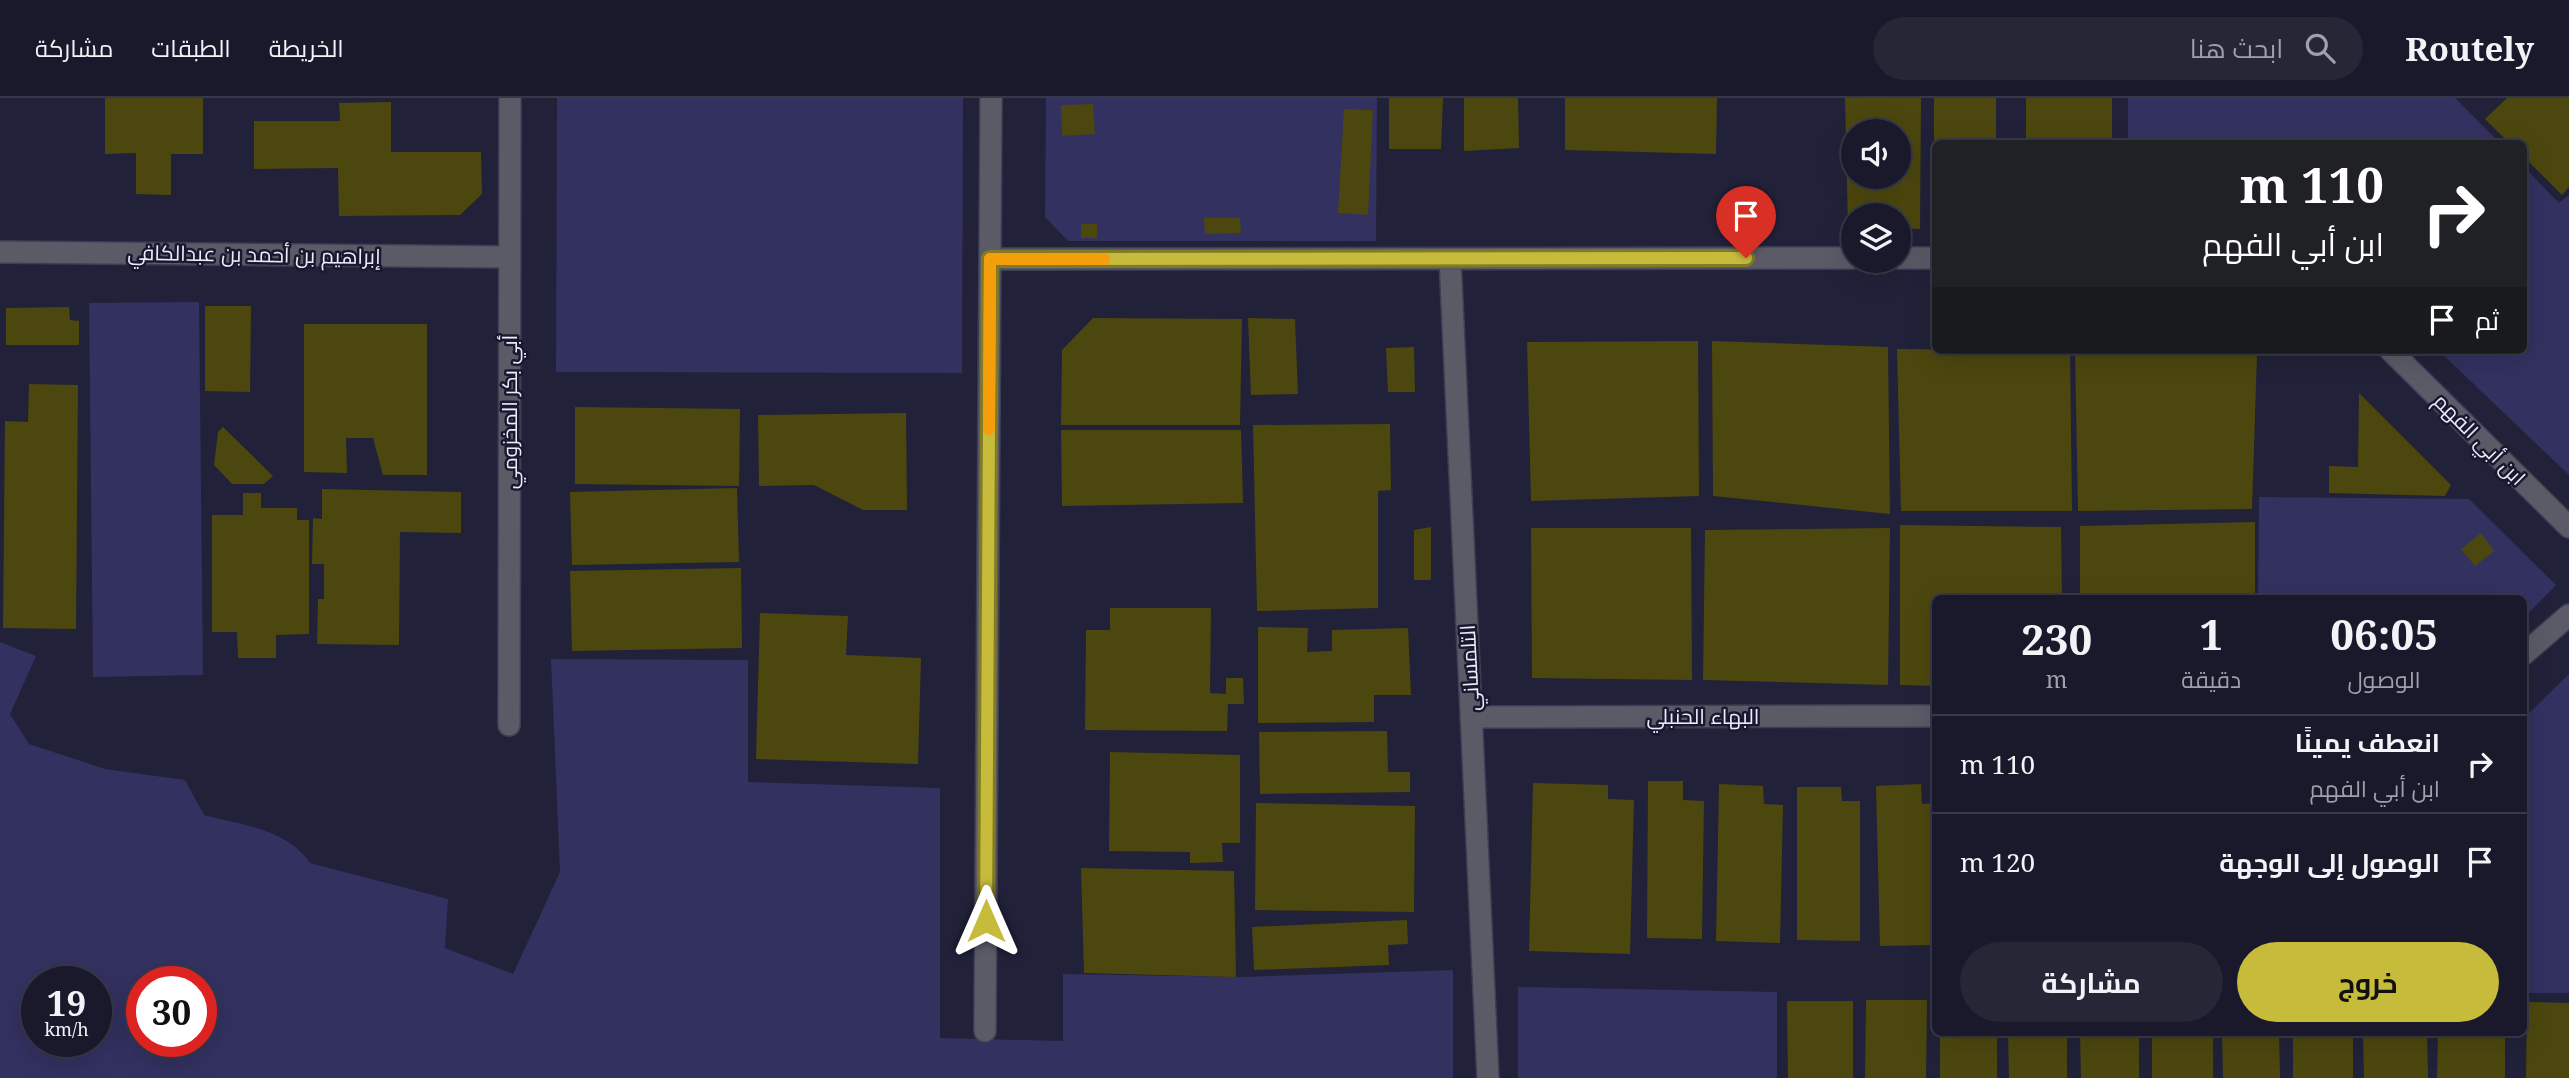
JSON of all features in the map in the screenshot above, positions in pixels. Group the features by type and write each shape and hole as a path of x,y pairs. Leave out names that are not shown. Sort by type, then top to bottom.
{"street":[{"name":"أبي بكر المخزومي","path":"509,725 510,98"},
{"path":"985,1031 990,98"},
{"name":"إبراهيم بن أحمد بن عبدالكافي","path":"0,252 509,257"},
{"path":"990,259 1841,258"},
{"path":"1911,258 1932,258"},
{"name":"التلمساني","path":"1450,259 1488,1078"},
{"name":"ابن أبي الفهم","path":"2394,354 2569,527"},
{"path":"2527,651 2569,615"},
{"name":"البهاء الحنبلي","path":"1471,717 1932,716"}],"shaded area":[{"path":"557,98 963,98 962,373 556,372"},
{"path":"1046,98 1377,98 1376,241 1068,241 1045,217"},
{"path":"2128,98 2455,98 2497,140 2128,140"},
{"path":"2527,170 2559,203 2569,195 2569,475 2442,354 2527,354"},
{"path":"199,302 203,675 93,677 89,303"},
{"path":"2259,497 2469,499 2556,585 2527,615 2527,595 2258,595"},
{"path":"0,642 36,656 10,714 29,744 105,769 185,780 204,815 263,830 289,843 310,863 448,899 445,948 513,974 560,872 551,659 748,660 748,782 940,788 940,1038 1063,1041 1063,974 1243,977 1453,970 1453,1078 0,1078"},
{"path":"2569,674 2569,993 2527,993 2527,715"},
{"path":"1518,987 1777,992 1777,1078 1518,1078"}],"building":[{"path":"105,98 203,98 203,154 171,154 171,195 136,194 136,153 105,154"},
{"path":"1389,98 1443,98 1441,149 1389,149"},
{"path":"1464,98 1518,98 1519,148 1464,151"},
{"path":"1565,98 1717,98 1716,154 1565,150"},
{"path":"1845,98 1921,98 1920,229 1911,229 1911,203 1847,203 1847,189 1911,189 1911,119 1845,119"},
{"path":"1934,98 1996,98 1996,140 1934,140"},
{"path":"2026,98 2112,98 2112,140 2026,140"},
{"path":"2507,98 2569,98 2569,187 2562,195 2527,160 2527,140 2506,140 2485,119"},
{"path":"391,102 391,152 481,152 482,194 460,215 339,216 338,168 254,169 254,121 340,121 339,103"},
{"path":"1093,104 1095,134 1062,136 1061,105"},
{"path":"1344,109 1373,110 1368,215 1338,213"},
{"path":"1204,218 1240,218 1241,233 1205,234"},
{"path":"1081,224 1097,224 1097,238 1081,238"},
{"path":"205,306 251,306 250,392 205,391"},
{"path":"69,307 70,320 79,321 79,345 6,345 6,308"},
{"path":"1093,318 1242,319 1240,425 1061,425 1062,350"},
{"path":"1248,318 1295,319 1298,394 1251,395"},
{"path":"304,324 427,324 427,475 383,475 373,438 346,438 347,473 304,472"},
{"path":"1698,341 1699,496 1531,501 1527,342"},
{"path":"1712,341 1888,347 1890,514 1713,496"},
{"path":"1414,347 1415,392 1388,392 1386,348"},
{"path":"1897,349 1932,349 1932,354 2070,354 2072,511 1901,511"},
{"path":"2075,354 2257,355 2252,509 2078,511"},
{"path":"29,384 78,385 76,629 3,628 5,421 28,422"},
{"path":"2359,393 2451,485 2445,496 2329,493 2329,466 2358,467"},
{"path":"575,407 740,409 739,486 575,484"},
{"path":"906,413 907,510 863,510 814,485 759,486 758,415"},
{"path":"1390,424 1391,490 1378,491 1378,608 1257,611 1253,425"},
{"path":"223,427 273,476 264,484 232,484 214,465 218,432"},
{"path":"1061,430 1241,430 1243,503 1062,506"},
{"path":"737,488 739,562 572,565 570,492"},
{"path":"322,489 461,492 461,533 400,532 399,645 317,644 318,599 324,599 324,564 312,564 313,518 322,519"},
{"path":"243,493 261,493 261,508 297,508 297,520 309,520 309,634 276,635 276,658 238,658 237,632 212,632 212,515 243,515"},
{"path":"2255,522 2255,595 2080,595 2080,526"},
{"path":"1900,525 2061,527 2062,595 1932,595 1932,686 1900,685"},
{"path":"1431,527 1431,580 1414,580 1414,530"},
{"path":"1531,528 1691,528 1692,680 1532,678"},
{"path":"1890,528 1888,685 1703,680 1705,530"},
{"path":"2481,533 2494,551 2475,566 2461,549"},
{"path":"741,568 742,648 572,651 570,571"},
{"path":"1110,608 1211,608 1210,693 1226,694 1226,678 1243,678 1244,704 1228,704 1227,731 1085,730 1086,630 1110,630"},
{"path":"760,613 848,616 846,655 921,658 918,764 756,759"},
{"path":"1258,627 1308,628 1307,652 1332,651 1332,630 1408,628 1411,695 1374,695 1374,722 1258,723"},
{"path":"1387,731 1388,772 1410,772 1410,792 1260,794 1259,732"},
{"path":"1110,752 1240,755 1240,843 1222,843 1223,862 1190,863 1190,852 1109,851"},
{"path":"1648,781 1683,781 1683,800 1704,801 1702,939 1647,938"},
{"path":"1533,783 1608,785 1608,799 1634,800 1630,954 1529,951"},
{"path":"1719,784 1763,786 1764,804 1783,805 1780,943 1716,941"},
{"path":"1921,784 1922,804 1932,803 1932,945 1880,946 1876,786"},
{"path":"1797,787 1841,787 1842,801 1860,801 1860,941 1797,940"},
{"path":"1256,803 1415,806 1414,912 1255,910"},
{"path":"1081,868 1234,871 1236,977 1084,973"},
{"path":"1407,920 1408,944 1388,945 1389,965 1254,970 1252,927"},
{"path":"1866,1000 1927,1000 1926,1078 1865,1078"},
{"path":"1787,1001 1853,1001 1853,1078 1788,1078"},
{"path":"2527,1002 2569,1003 2569,1078 2526,1078"},
{"path":"1940,1036 1997,1036 1997,1078 1940,1078"},
{"path":"2008,1036 2067,1036 2067,1078 2009,1078"},
{"path":"2080,1036 2139,1036 2139,1078 2081,1078"},
{"path":"2152,1036 2213,1036 2213,1078 2152,1078"},
{"path":"2222,1036 2279,1036 2280,1078 2223,1078"},
{"path":"2293,1036 2353,1036 2353,1078 2293,1078"},
{"path":"2363,1036 2427,1036 2428,1078 2364,1078"},
{"path":"2438,1036 2505,1036 2505,1078 2437,1078"}],"slow traffic":[{"path":"989,429 990,259 1104,259"}],"route":[{"path":"986,921 990,259 1746,258"}]}
